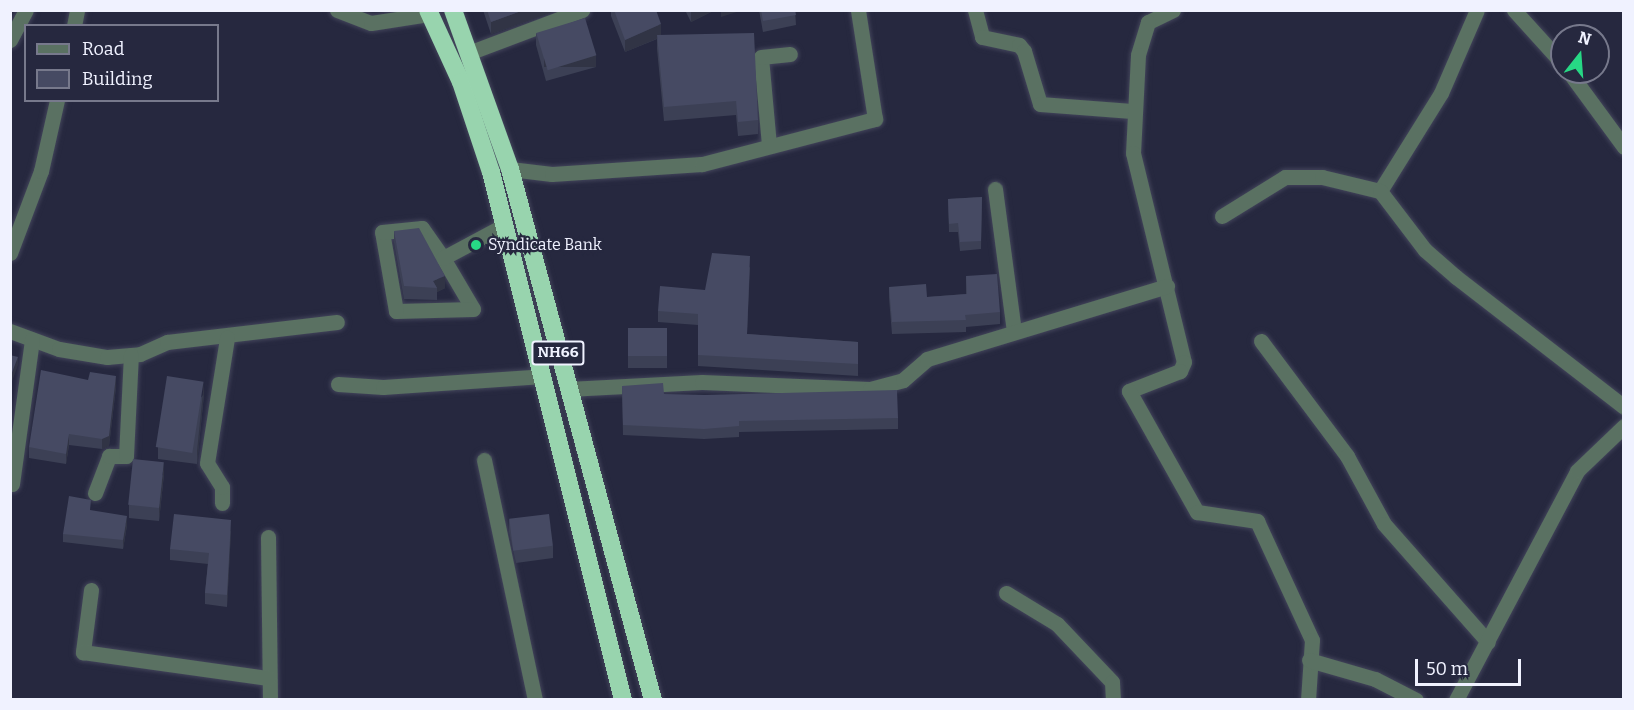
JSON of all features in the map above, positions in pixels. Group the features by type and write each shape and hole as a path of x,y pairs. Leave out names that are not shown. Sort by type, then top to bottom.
{"highway":[{"name":"NH66","path":"453,10 471,52 510,170 653,699"},
{"name":"NH66","path":"429,12 487,160 501,227 543,376 623,699"}],"street":[{"path":"10,40 26,10"},
{"path":"337,10 371,23 429,12"},
{"path":"471,52 582,10"},
{"path":"510,170 552,174 702,164 875,119 858,10"},
{"path":"975,10 982,37 1019,45 1024,51 1040,104 1132,111"},
{"path":"1173,10 1148,22 1132,111 1133,153 1184,362 1180,371 1128,391 1197,512 1257,521 1312,640 1308,699"},
{"path":"1380,191 1441,93 1477,10"},
{"path":"1514,10 1550,50"},
{"path":"769,145 761,57 790,54"},
{"path":"1578,84 1623,147"},
{"path":"10,253 41,171 57,102"},
{"path":"1222,216 1285,177 1322,177 1380,191 1425,250 1456,278 1623,407"},
{"path":"995,189 1014,331"},
{"path":"443,258 501,227"},
{"path":"422,228 443,258 473,309 396,311 382,232 422,228"},
{"path":"568,389 702,382 870,389 903,380 927,359 1167,286"},
{"path":"10,331 59,349 131,355 167,342 227,338 337,322"},
{"path":"222,503 222,487 207,463 227,338"},
{"path":"12,484 32,339"},
{"path":"1261,341 1347,456 1384,524 1488,642"},
{"path":"95,493 109,456 126,456 131,355"},
{"path":"338,384 383,387 543,376"},
{"path":"1456,699 1577,471 1623,426"},
{"path":"484,460 535,699"},
{"path":"268,537 270,699"},
{"path":"92,590 83,652 268,678"},
{"path":"1006,593 1057,624 1112,682 1113,699"},
{"path":"1309,660 1375,679 1416,699"}],"building":[{"path":"487,10 524,10 491,22"},
{"path":"614,10 656,10 661,24 625,40"},
{"path":"761,10 795,10 796,15 763,21"},
{"path":"585,18 596,55 548,70 536,33"},
{"path":"754,33 758,120 738,122 736,101 664,107 657,35"},
{"path":"982,197 981,241 960,242 958,223 949,224 948,199"},
{"path":"419,228 445,276 433,281 437,288 404,286 394,231"},
{"path":"712,253 750,256 747,334 858,342 858,364 698,355 698,314 658,311 660,286 705,290"},
{"path":"997,274 1000,312 965,315 966,320 892,322 889,287 926,284 927,297 967,294 966,276"},
{"path":"628,328 667,328 667,356 628,356"},
{"path":"10,355 18,357 10,378"},
{"path":"41,370 88,380 90,372 116,376 109,436 102,439 69,434 66,454 29,447"},
{"path":"167,376 204,382 192,453 156,447"},
{"path":"663,383 664,394 897,390 898,418 739,421 739,426 704,429 623,425 622,386"},
{"path":"133,459 164,462 159,508 128,505"},
{"path":"69,496 91,500 90,510 127,516 123,540 63,534"},
{"path":"174,514 231,520 227,595 205,593 209,553 170,549"},
{"path":"549,514 553,546 513,551 509,519"}],"place":[{"name":"Syndicate Bank","path":"476,245"}]}
